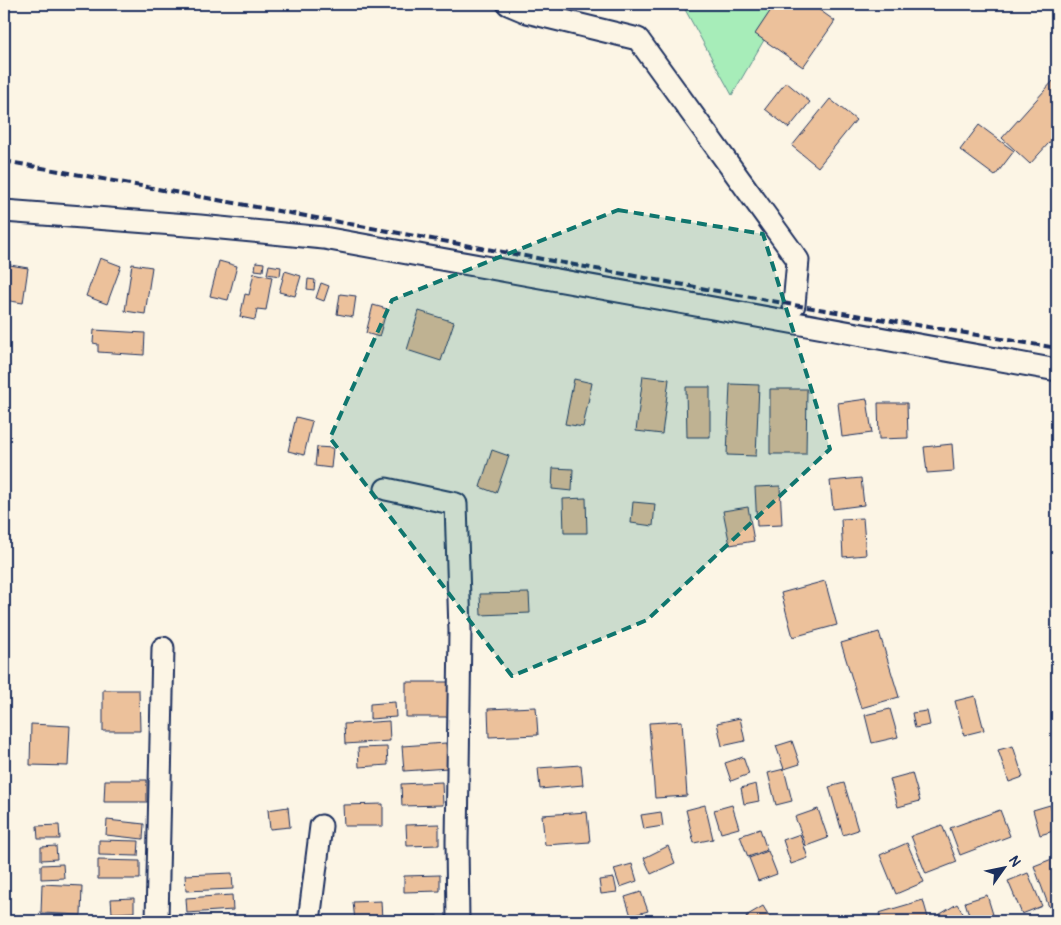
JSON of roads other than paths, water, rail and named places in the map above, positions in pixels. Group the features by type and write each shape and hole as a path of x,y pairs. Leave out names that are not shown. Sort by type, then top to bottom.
{"street":[{"path":"508,4 527,12 638,39 798,260 794,305"},
{"path":"4,211 200,226 324,238 439,257 1057,370"},
{"path":"386,489 456,504 460,631 457,842 458,921"},
{"path":"157,921 164,648"},
{"path":"310,921 321,826"}],"railway":[{"path":"4,161 794,305 1057,348"}]}
